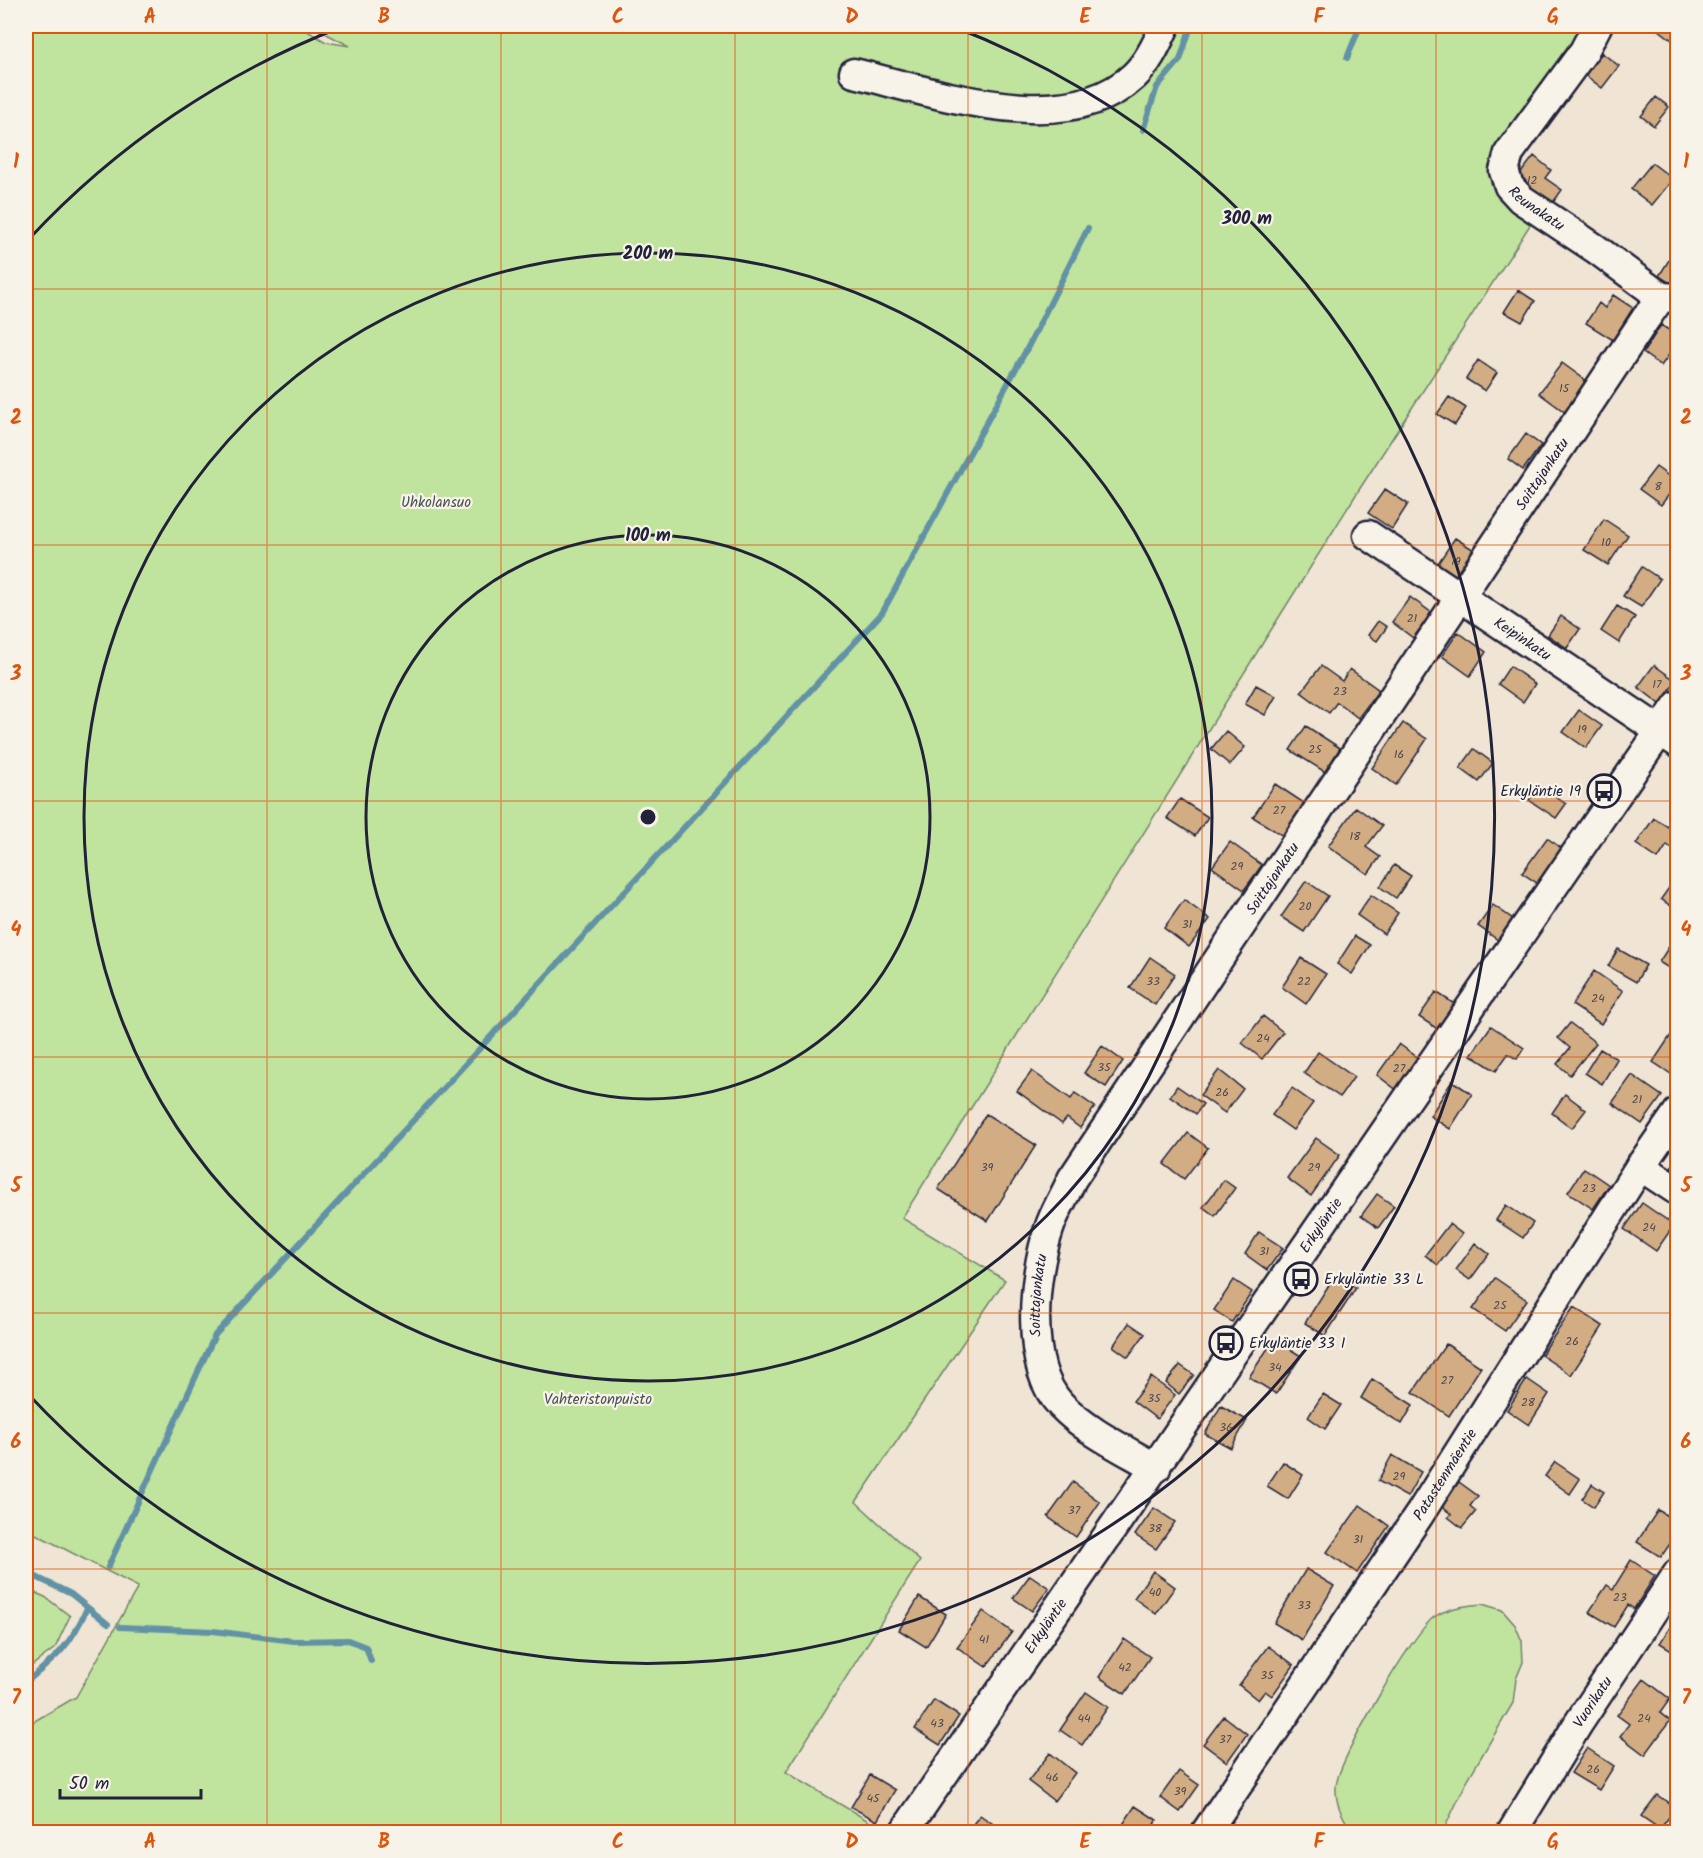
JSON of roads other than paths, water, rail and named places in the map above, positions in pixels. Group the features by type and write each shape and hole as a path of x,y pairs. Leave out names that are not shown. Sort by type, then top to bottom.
{"street":[{"path":"854,73 965,99 1042,110 1096,100 1120,88 1136,74 1150,56 1165,26"},
{"name":"Reunakatu","path":"1597,26 1584,51 1509,153 1504,171 1509,186 1521,199 1669,297"},
{"name":"Soittajankatu","path":"1156,1468 1075,1418 1059,1403 1045,1381 1039,1358 1037,1281 1049,1227 1072,1179 1461,595 1669,297"},
{"name":"Keipinkatu","path":"1368,535 1461,595 1669,737"},
{"name":"Erkyläntie","path":"904,1833 1156,1468 1669,737 1677,705"},
{"name":"Patastenmäentie","path":"1206,1833 1419,1515 1640,1166 1677,1112"},
{"path":"1640,1166 1677,1191"},
{"name":"Vuorikatu","path":"1512,1833 1578,1724 1677,1573"}],"waterway":[{"path":"1143,130 1157,87 1180,60 1191,26"},
{"path":"1347,58 1360,26"},
{"path":"108,1567 215,1335 882,613 1029,345 1088,228"},
{"path":"26,1572 71,1594 108,1624"},
{"path":"26,1682 69,1641 87,1608"},
{"path":"120,1627 213,1631 294,1641 348,1640 366,1647 371,1661"}],"place":[{"name":"Erkyläntie 19","path":"1604,791"},
{"name":"Erkyläntie 33 L","path":"1301,1279"},
{"name":"Erkyläntie 33 I","path":"1226,1343"}],"park label":[{"name":"Uhkolansuo","path":"436,502"},
{"name":"Vahteristonpuisto","path":"598,1399"}]}
